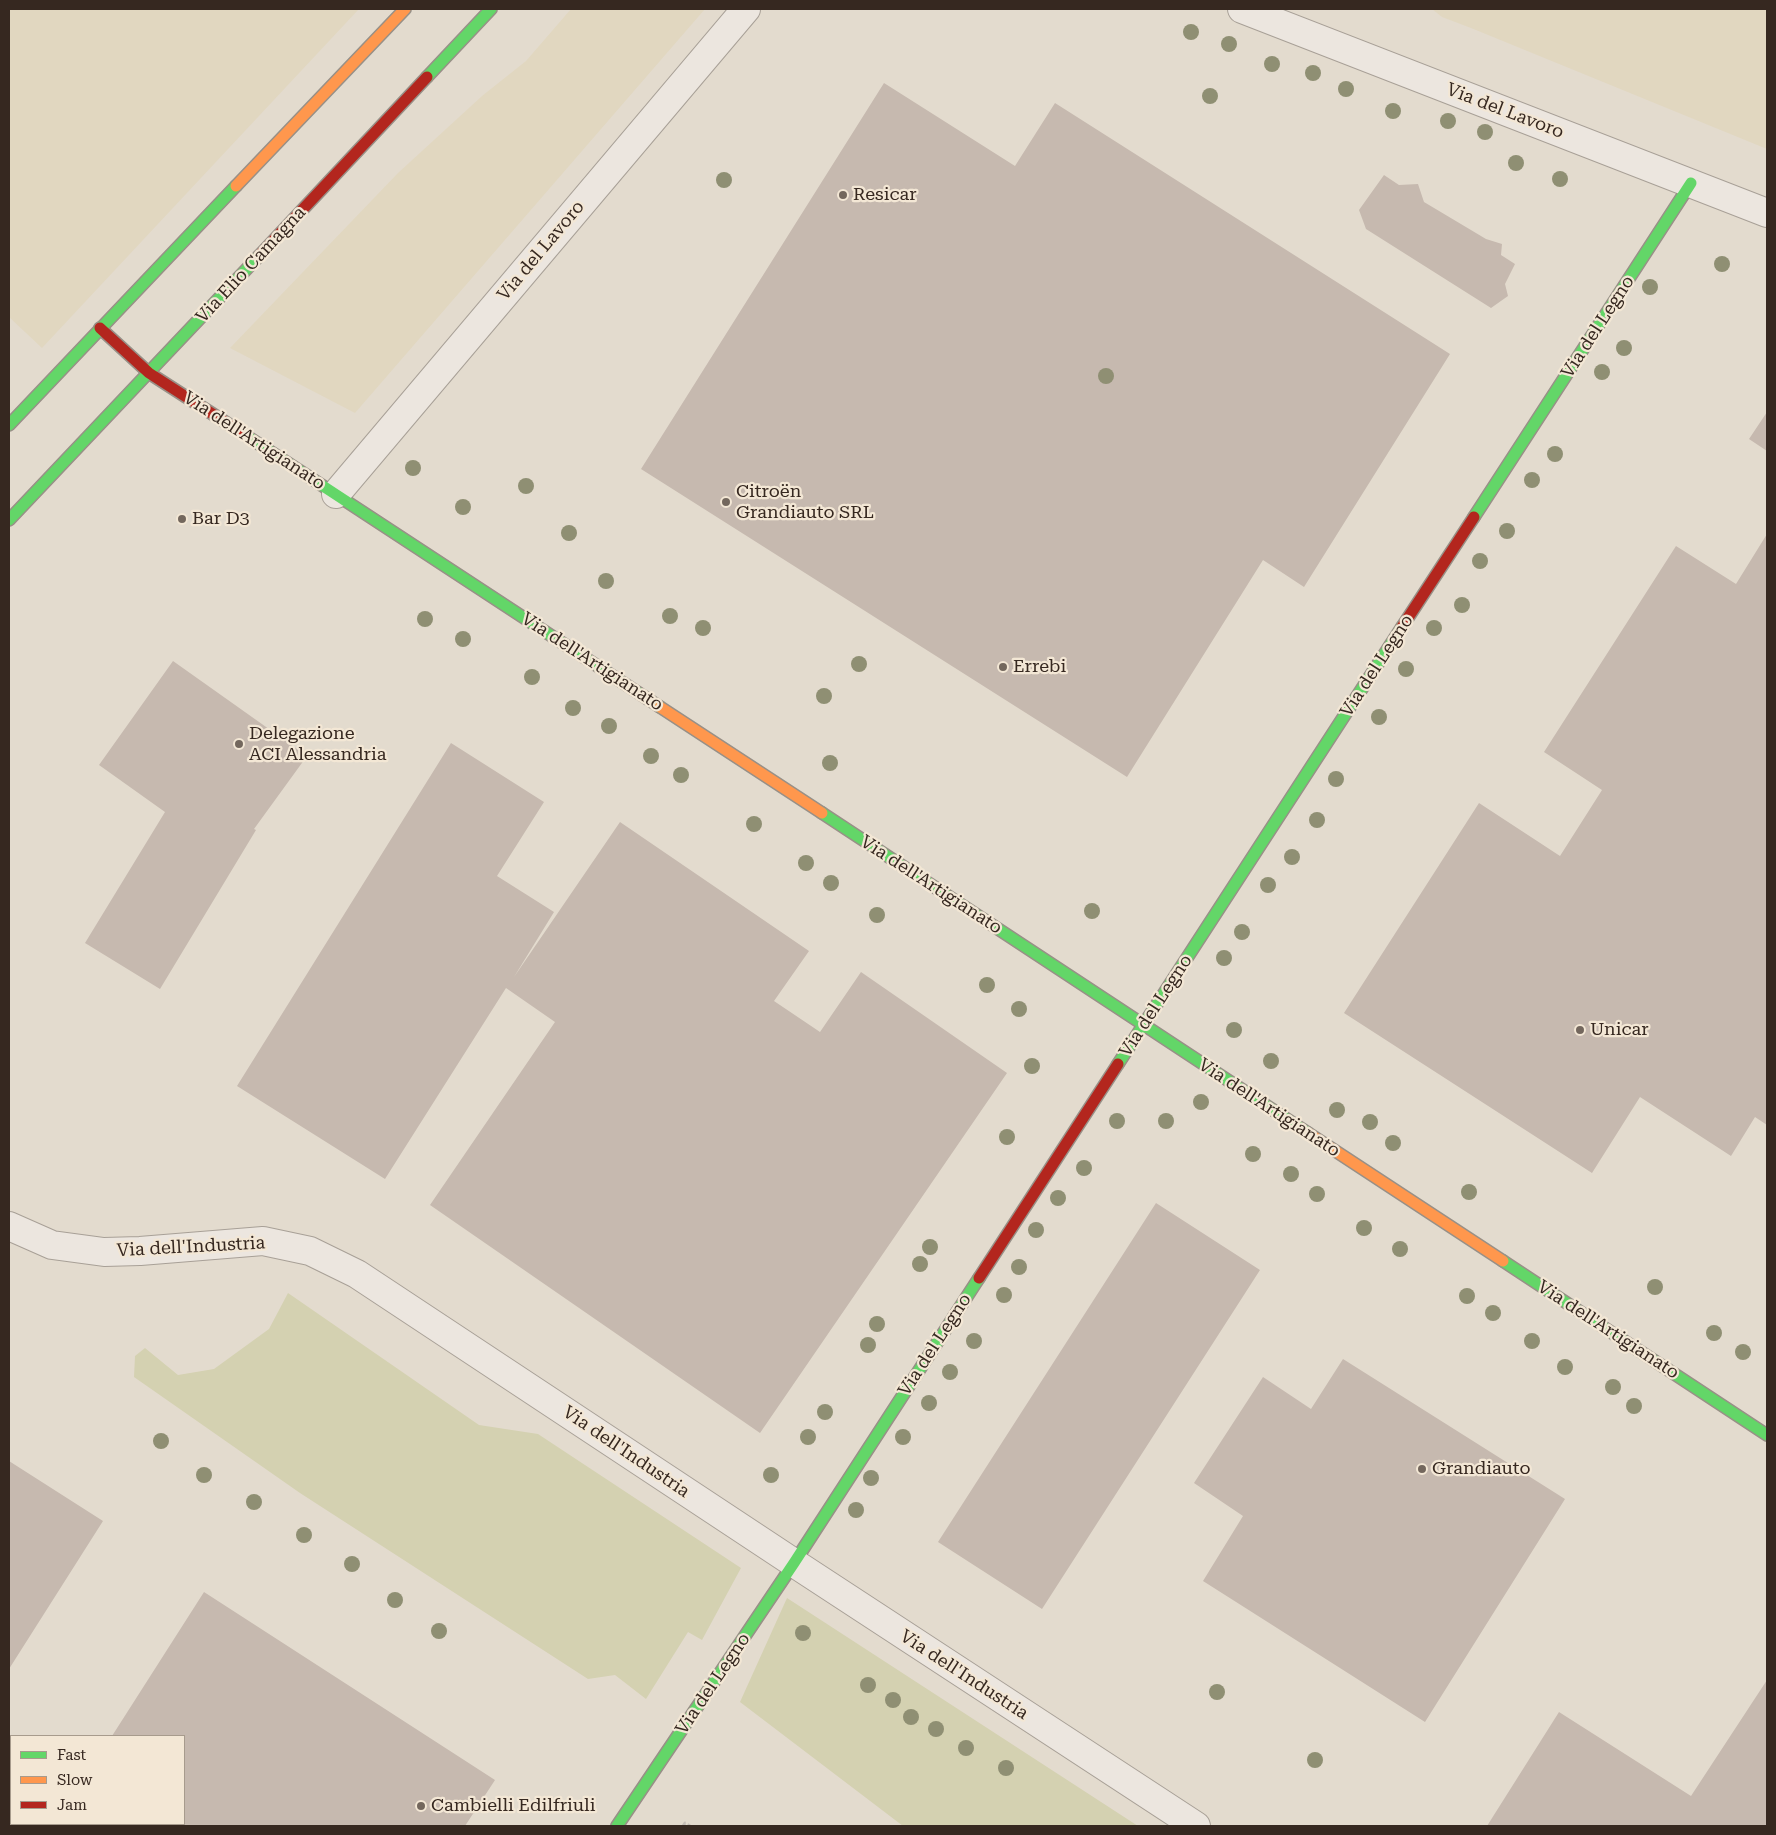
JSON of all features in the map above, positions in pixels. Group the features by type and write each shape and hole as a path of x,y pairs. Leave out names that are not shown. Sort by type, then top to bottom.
{"street":[{"path":"9,425 405,9"},
{"name":"Via Elio Camagna","path":"9,520 491,9"},
{"name":"Via del Lavoro","path":"336,494 746,9"},
{"name":"Via del Lavoro","path":"1242,9 1767,213"},
{"name":"Via del Legno","path":"617,1826 794,1563 1691,184"},
{"name":"Via dell'Artigianato","path":"100,328 149,373 1767,1435"},
{"name":"Via dell'Industria","path":"9,1226 52,1244 104,1252 263,1241 310,1251 357,1274 1196,1826"}],"path":[{"path":"683,1826 685,1823 690,1826"}],"shaded area":[{"path":"9,9 359,9 42,348 9,317"},
{"path":"571,9 705,9 355,413 230,348 398,173 482,96 526,61"},
{"path":"1432,9 1767,9 1767,149 1442,17"},
{"path":"288,1293 479,1425 538,1434 741,1568 702,1640 688,1632 646,1699 615,1675 588,1679 300,1493 134,1377 135,1356 145,1348 178,1375 214,1369 269,1329"},
{"path":"787,1598 1138,1826 903,1826 740,1702"}],"building":[{"path":"884,83 1015,166 1055,103 1450,354 1304,587 1263,560 1127,777 641,469"},
{"path":"1384,175 1399,185 1418,184 1424,202 1486,239 1502,244 1501,255 1515,264 1505,284 1508,296 1491,308 1366,229 1359,210"},
{"path":"1767,412 1767,451 1749,439"},
{"path":"1767,534 1767,1125 1755,1117 1731,1156 1640,1097 1592,1173 1344,1013 1479,803 1560,856 1602,790 1544,752 1676,546 1736,584"},
{"path":"173,661 307,756 254,829 256,830 160,989 85,943 165,812 99,765"},
{"path":"451,743 544,802 497,876 554,912 514,977 620,822 809,951 774,1001 820,1032 861,972 1007,1073 760,1433 430,1205 555,1022 506,988 385,1179 237,1086"},
{"path":"1156,1203 1260,1270 1042,1609 938,1542"},
{"path":"1343,1359 1565,1499 1425,1722 1203,1581 1243,1516 1194,1483 1263,1377 1311,1409"},
{"path":"9,1461 103,1521 9,1669"},
{"path":"204,1592 495,1780 465,1826 54,1826 185,1825 185,1735 113,1735"},
{"path":"1767,1680 1767,1826 1487,1826 1559,1712 1691,1796"}],"traffic: fast":[{"path":"427,77 491,9"},
{"path":"1474,517 1691,183"},
{"path":"9,425 236,186"},
{"path":"9,520 259,256"},
{"path":"239,431 660,707"},
{"path":"1118,1064 1402,627"},
{"path":"822,813 1308,1133"},
{"path":"1503,1261 1767,1435"},
{"path":"617,1826 794,1563 979,1278"}],"traffic: slow":[{"path":"236,186 405,9"},
{"path":"660,707 822,813"},
{"path":"1308,1133 1503,1261"}],"traffic: jam":[{"path":"259,256 427,77"},
{"path":"100,328 149,373 239,431"},
{"path":"1402,627 1474,517"},
{"path":"979,1278 1118,1064"}],"place":[{"name":"Resicar","path":"843,195"},
{"name":"Citroën Grandiauto SRL","path":"726,502"},
{"name":"Bar D3","path":"182,519"},
{"name":"Errebi","path":"1003,667"},
{"name":"Delegazione ACI Alessandria","path":"239,744"},
{"name":"Unicar","path":"1580,1030"},
{"name":"Grandiauto","path":"1422,1469"},
{"name":"Cambielli Edilfriuli","path":"421,1806"}]}
